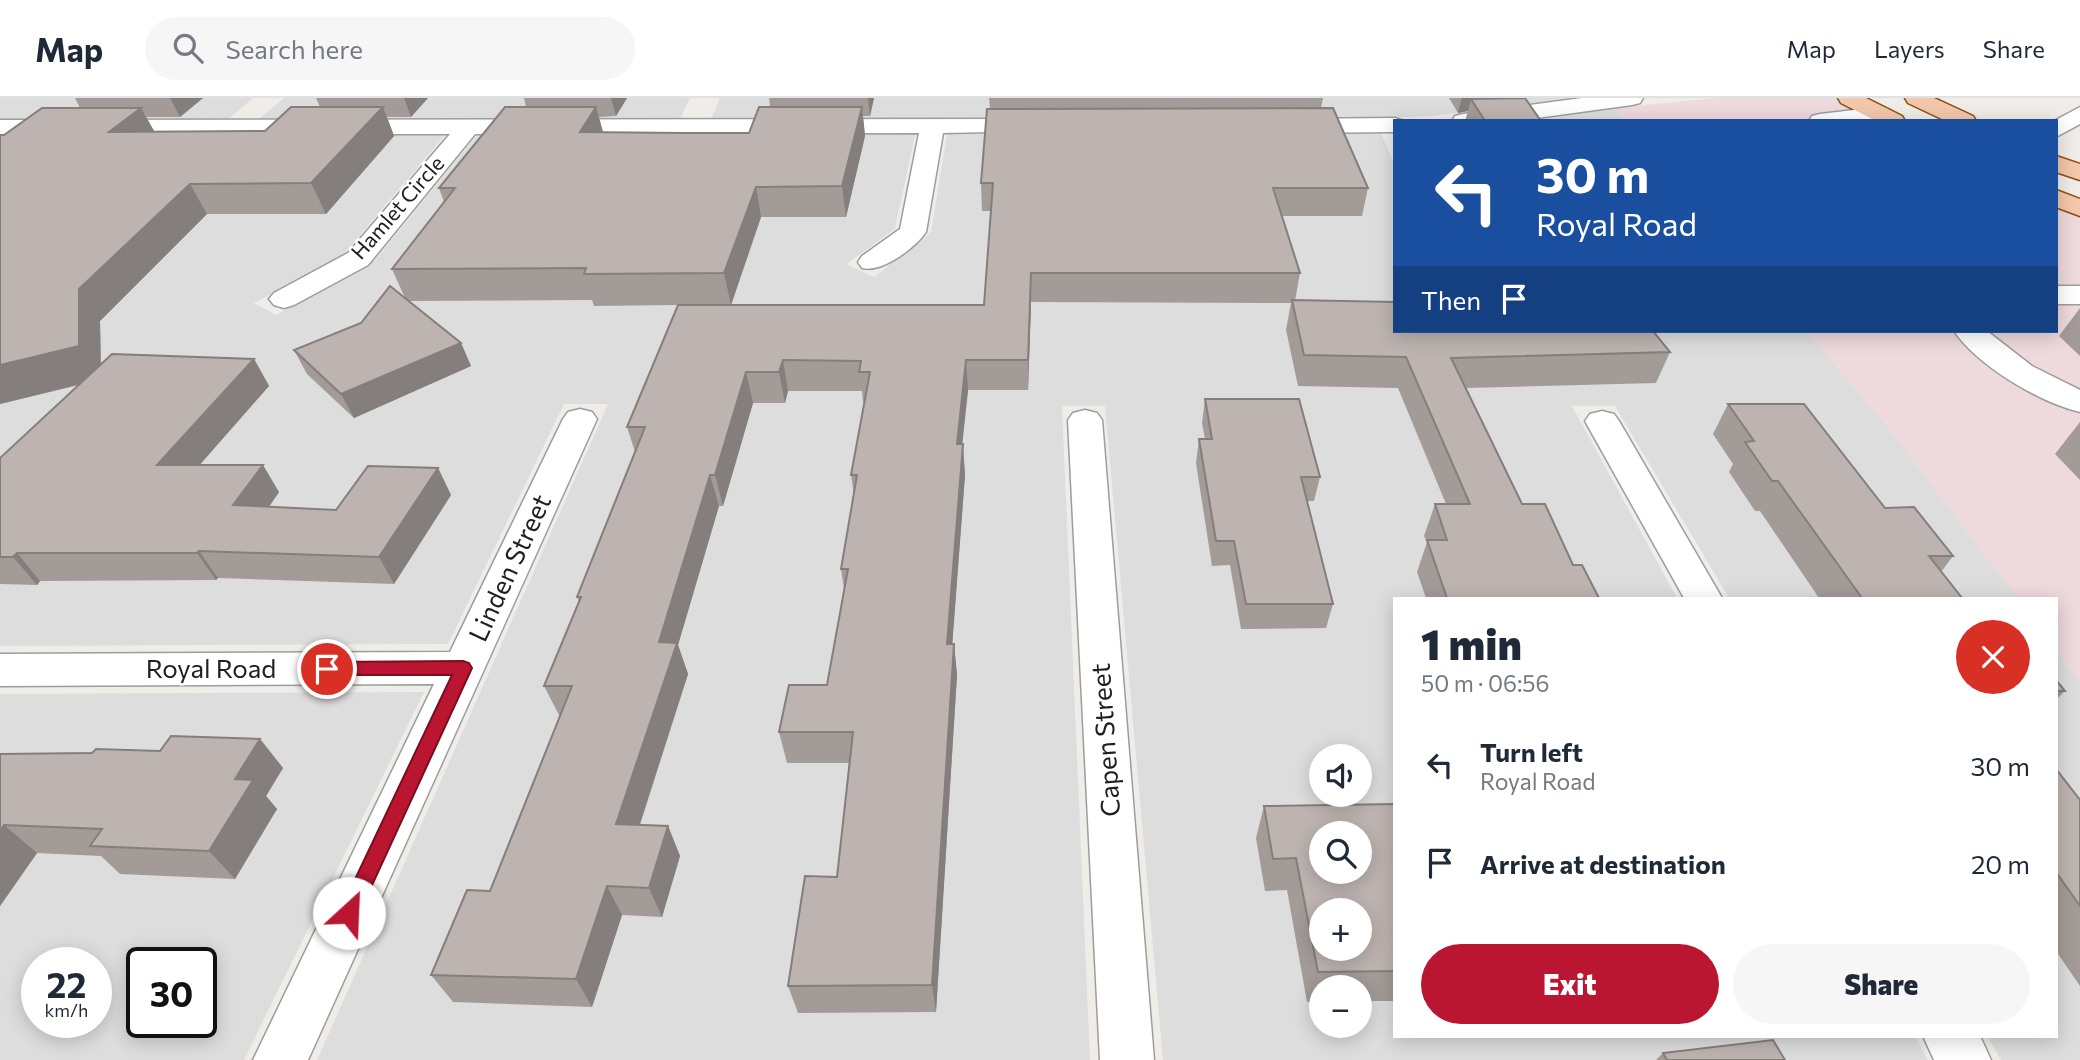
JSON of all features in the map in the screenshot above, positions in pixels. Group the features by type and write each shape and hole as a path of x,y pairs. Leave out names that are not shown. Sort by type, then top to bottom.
{"main road":[{"path":"1849,98 1887,117"},
{"path":"1916,98 1961,119"},
{"path":"2058,164 2080,173"}],"street":[{"path":"1478,119 1632,98"},
{"path":"234,127 260,105"},
{"path":"2058,129 2080,114"},
{"path":"0,127 468,127 696,117 932,127 1058,126"},
{"path":"1854,119 1887,117"},
{"path":"1267,126 1393,127"},
{"name":"Hamlet Circle","path":"284,299 358,259 468,127"},
{"path":"872,262 913,232 932,127"},
{"path":"2058,295 2080,295"},
{"path":"1971,333 2000,360 2028,379 2080,402"},
{"name":"Linden Street","path":"280,1060 580,419"},
{"name":"Capen Street","path":"1084,421 1128,1060"},
{"path":"1602,421 1702,597"},
{"name":"Royal Road","path":"0,670 463,668"},
{"path":"1951,1038 1964,1060"}],"shaded area":[{"path":"0,98 253,98 228,119 0,119"},
{"path":"284,98 690,98 680,119 259,119"},
{"path":"720,98 1569,98 1433,116 1388,118 711,119"},
{"path":"1718,98 1833,98 1873,119 1625,119 1616,108"},
{"path":"1616,108 1625,119 1543,119"},
{"path":"1381,133 1393,161 1393,333 1808,333 1884,422 2017,597 1728,597 1615,406 1572,406 1676,597 1393,597 1393,1038 1916,1038 1928,1060 1163,1060 1105,406 1062,406 1090,1060 317,1060 608,404 564,404 448,644 0,646 0,134 446,134 342,256 254,303 276,315 376,259 478,134 915,135 895,229 846,264 874,277 931,232 947,134"},
{"path":"2058,207 2080,217 2080,680 2058,652 2058,597 2017,597 1884,422 1808,333 2058,333"},
{"path":"2058,652 2080,680 2080,1060 2001,1060 1988,1038 2058,1038"},
{"path":"424,692 244,1060 0,1060 0,694"}],"building":[{"path":"1525,98 1540,119 1484,119 1471,99"},
{"path":"291,107 383,107 311,183 190,184 79,289 79,346 0,365 0,135 4,135 42,108 141,108 109,132 265,131"},
{"path":"505,107 596,107 580,132 749,133 759,107 862,107 842,186 756,187 724,273 584,274 586,268 392,269 455,188 439,188"},
{"path":"1333,108 1368,188 1273,188 1300,273 1031,273 1028,360 966,360 957,444 963,444 947,644 954,644 932,985 788,986 805,876 837,877 853,732 779,732 789,685 827,685 848,569 841,569 857,475 851,475 870,372 859,372 861,361 783,360 779,372 746,372 715,475 710,475 659,642 677,643 616,824 668,826 649,888 607,886 576,979 431,975 467,890 490,891 572,686 544,686 581,597 577,597 645,427 627,427 678,305 984,305 993,183 981,183 987,109"},
{"path":"390,286 461,343 341,394 294,350 361,323"},
{"path":"1292,300 1393,302 1393,333 1655,333 1670,352 1451,358 1522,504 1545,504 1573,565 1582,565 1598,597 1447,597 1427,540 1447,540 1435,504 1470,504 1406,357 1304,355"},
{"path":"112,354 254,359 157,465 263,465 233,505 336,510 368,466 438,468 379,557 199,551 17,553 13,557 0,557 0,458"},
{"path":"1205,399 1299,399 1320,477 1301,477 1333,604 1246,604 1234,541 1216,541 1199,439 1212,439"},
{"path":"1728,404 1804,404 1885,508 1914,507 1953,556 1929,556 1961,597 1861,597 1778,481 1772,481 1745,442 1754,441"},
{"path":"171,736 260,739 235,779 253,780 209,851 90,846 102,829 4,825 0,831 0,754 92,753 96,749 160,751"},
{"path":"2058,772 2080,800 2080,906 2058,875"},
{"path":"1372,804 1393,804 1393,971 1318,972 1316,961 1372,961 1372,898 1309,898 1309,925 1296,858 1273,859 1264,806 1372,807"},
{"path":"1773,1040 1785,1060 1667,1060 1663,1053"}],"route":[{"path":"327,669 463,668 349,913"}]}
